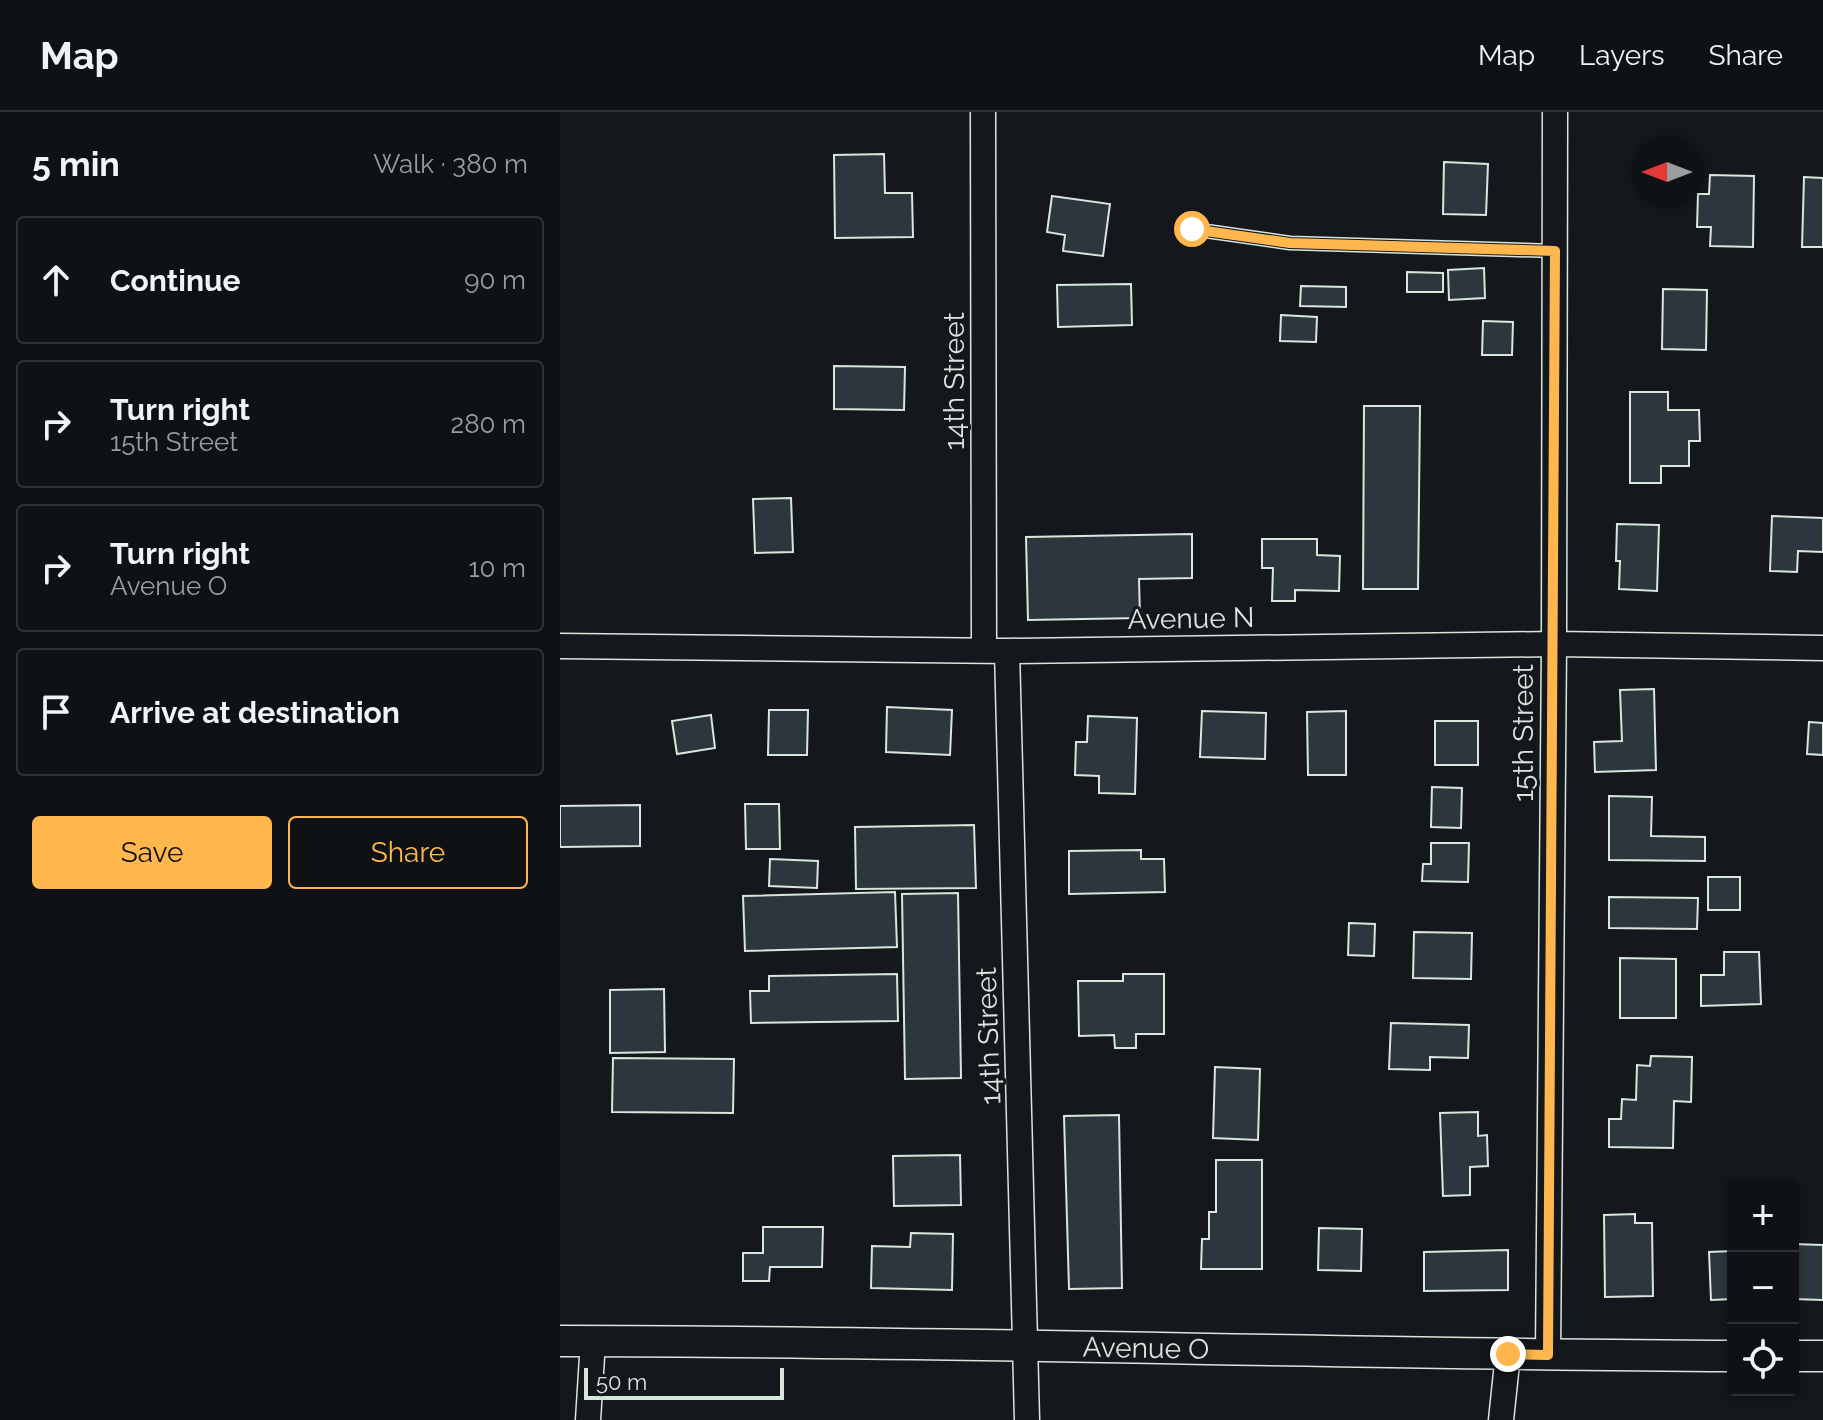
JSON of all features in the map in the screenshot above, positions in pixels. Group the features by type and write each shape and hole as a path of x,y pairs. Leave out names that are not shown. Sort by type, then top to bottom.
{"street":[{"name":"14th Street","path":"983,112 996,650 1027,1420"},
{"name":"15th Street","path":"1548,1355 1555,112"},
{"name":"Avenue N","path":"560,646 996,650 1554,644 1823,648"},
{"name":"Avenue O","path":"560,1341 1727,1356"},
{"path":"588,1420 593,1341"},
{"path":"1501,1420 1508,1354"},
{"path":"1799,1356 1823,1356"}],"lane":[{"path":"1192,229 1290,243 1555,251"}],"building":[{"path":"884,154 885,193 912,193 913,237 835,238 834,155"},
{"path":"1444,162 1488,164 1486,215 1443,214"},
{"path":"1710,175 1754,176 1753,247 1710,246 1711,227 1697,227 1698,208 1703,208 1703,194 1709,194"},
{"path":"1804,177 1823,178 1823,247 1802,247"},
{"path":"1052,196 1110,204 1103,256 1063,251 1065,235 1047,232"},
{"path":"1484,268 1485,298 1449,300 1448,270"},
{"path":"1407,272 1443,273 1443,292 1407,292"},
{"path":"1131,284 1132,325 1058,327 1057,285"},
{"path":"1301,286 1346,287 1346,307 1300,306"},
{"path":"1663,289 1707,290 1706,350 1662,349"},
{"path":"1281,315 1317,317 1316,342 1280,341"},
{"path":"1483,321 1513,322 1512,355 1482,355"},
{"path":"834,366 905,367 904,410 834,409"},
{"path":"1630,392 1668,392 1668,410 1699,410 1700,441 1689,441 1689,466 1661,466 1661,483 1630,483"},
{"path":"1364,406 1420,406 1418,589 1363,589"},
{"path":"791,498 793,552 755,553 753,499"},
{"path":"1772,516 1823,518 1823,552 1798,551 1797,572 1770,571"},
{"path":"1617,524 1659,525 1657,591 1619,589"},
{"path":"1192,534 1192,578 1139,579 1140,618 1028,620 1026,537"},
{"path":"1262,539 1317,539 1317,555 1340,556 1339,591 1295,590 1295,601 1272,601 1273,568 1262,568"},
{"path":"1654,689 1656,770 1595,772 1594,742 1622,741 1620,690"},
{"path":"887,707 952,710 950,755 886,752"},
{"path":"769,710 808,710 807,755 768,755"},
{"path":"1202,711 1266,713 1265,759 1200,757"},
{"path":"1346,711 1346,775 1308,775 1307,712"},
{"path":"711,715 715,748 677,754 672,721"},
{"path":"1088,716 1137,718 1135,794 1099,793 1099,776 1075,775 1076,742 1087,742"},
{"path":"1435,721 1478,721 1478,765 1435,765"},
{"path":"1809,722 1823,723 1823,755 1807,754"},
{"path":"1432,787 1462,788 1461,828 1431,827"},
{"path":"1609,796 1652,797 1651,836 1705,837 1705,861 1609,860"},
{"path":"745,804 779,804 780,849 746,849"},
{"path":"640,805 640,846 560,847 560,806"},
{"path":"974,825 976,888 856,889 855,827"},
{"path":"1431,843 1469,843 1468,882 1422,881 1423,864 1431,864"},
{"path":"1141,850 1141,859 1164,859 1165,892 1069,894 1069,851"},
{"path":"770,859 818,861 817,888 769,886"},
{"path":"1708,877 1740,877 1740,910 1708,910"},
{"path":"895,892 897,947 745,951 743,896"},
{"path":"958,893 961,1078 905,1079 902,894"},
{"path":"1609,897 1698,898 1697,929 1609,928"},
{"path":"1349,923 1375,924 1374,956 1348,955"},
{"path":"1414,932 1472,933 1471,979 1413,978"},
{"path":"1724,952 1759,952 1761,1004 1701,1006 1701,975 1724,975"},
{"path":"1620,958 1676,959 1676,1018 1620,1018"},
{"path":"897,974 898,1021 751,1023 750,991 769,991 769,976"},
{"path":"1123,974 1164,974 1164,1034 1136,1034 1136,1048 1115,1048 1114,1035 1079,1036 1078,981 1123,981"},
{"path":"664,989 665,1052 610,1053 610,990"},
{"path":"1391,1023 1469,1025 1468,1058 1430,1057 1430,1070 1389,1069"},
{"path":"1651,1056 1692,1057 1691,1102 1674,1101 1673,1148 1609,1147 1609,1119 1621,1119 1622,1099 1636,1100 1637,1065 1650,1066"},
{"path":"613,1058 734,1059 733,1113 612,1112"},
{"path":"1215,1067 1260,1069 1258,1140 1213,1138"},
{"path":"1478,1112 1478,1136 1487,1135 1488,1166 1470,1167 1470,1195 1443,1196 1440,1113"},
{"path":"1119,1115 1122,1288 1069,1289 1064,1116"},
{"path":"960,1155 961,1205 894,1206 893,1156"},
{"path":"1216,1160 1262,1160 1262,1269 1201,1269 1202,1239 1209,1239 1209,1212 1216,1212"},
{"path":"1635,1214 1635,1223 1652,1223 1653,1296 1605,1297 1604,1215"},
{"path":"763,1227 823,1227 822,1267 770,1267 769,1281 743,1281 743,1253 763,1253"},
{"path":"1319,1228 1362,1229 1361,1271 1318,1270"},
{"path":"911,1233 953,1234 952,1290 871,1288 872,1246 910,1247"},
{"path":"1799,1244 1823,1245 1823,1300 1799,1299"},
{"path":"1508,1250 1508,1290 1424,1291 1424,1252"},
{"path":"1727,1251 1727,1299 1711,1300 1709,1252"}],"route":[{"path":"1192,229 1290,243 1555,251 1548,1355 1508,1354"}]}
